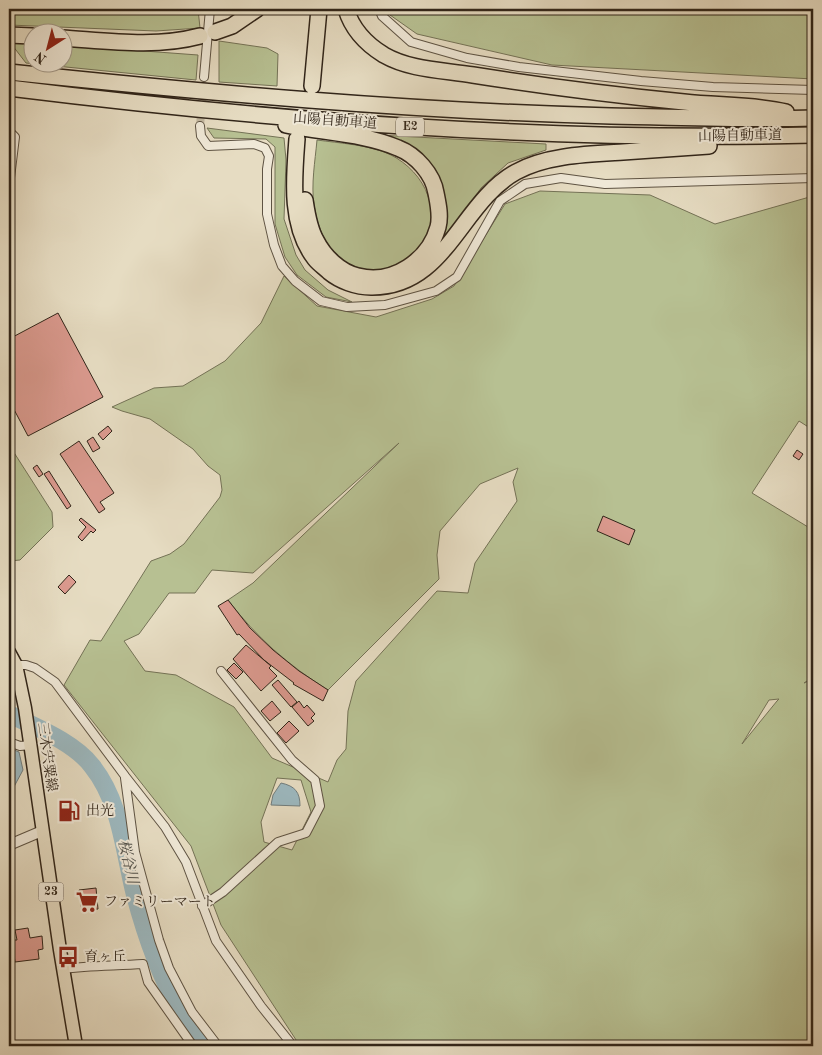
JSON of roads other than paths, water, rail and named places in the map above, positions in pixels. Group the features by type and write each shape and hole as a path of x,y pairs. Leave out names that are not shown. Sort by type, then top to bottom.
{"highway":[{"path":"72,39 152,44 180,42 232,26 257,9"},
{"path":"308,9 307,85 319,9"},
{"path":"346,9 352,24 365,41 384,55 406,65 634,97 770,108 810,118"},
{"path":"9,35 22,36"},
{"name":"山陽自動車道","path":"9,72 347,104 434,110 726,119 810,118"},
{"name":"山陽自動車道","path":"9,88 231,113 435,128 572,135 727,137 813,135"},
{"path":"231,113 300,128 372,140 400,148 422,164 435,185 438,204 438,224 434,239 419,259 406,268 390,275 358,276 338,266 325,254 315,239 308,218 303,186 301,138 294,191 299,224 315,259 336,278 362,287 384,287 406,280 421,272 439,256 494,187 516,172 536,163 574,155 813,139"}],"main road":[{"name":"三木宍粟線","path":"9,652 16,665 25,708 42,831 76,1046"}],"street":[{"path":"204,77 210,9"},
{"path":"379,9 382,16 412,42 467,58 519,67 641,82 713,87 813,90"},
{"path":"200,126 201,136 208,146 254,144 265,148 269,156 267,169 267,214 274,245 282,266 295,281 321,301 347,307 386,305 436,291 457,277 500,201 525,184 561,178 604,184 813,178"},
{"path":"9,131 15,137 9,186 10,192"},
{"path":"16,665 26,665 35,668 54,682 124,776 165,827 186,862 216,941 293,1046"},
{"path":"202,906 223,892 278,842 306,833 320,806 315,780 292,760 221,671"},
{"path":"9,742 20,746 30,742"},
{"path":"124,776 135,852 159,940 169,968 192,1012 218,1046"},
{"path":"9,846 42,831"},
{"path":"63,969 90,965 98,967 142,964 148,982 193,1046"}],"water":[{"path":"9,748 19,752 23,770 9,796"},
{"path":"281,783 296,790 300,806 271,805 273,795"}],"waterway":[{"name":"桜谷川","path":"9,714 65,742 84,757 102,780 115,811 135,895 155,957 167,987 182,1015 204,1046"}],"tunnel":[{"path":"200,126 204,77"},
{"path":"298,130 302,85"}],"place":[{"name":"出光","path":"69,811"},
{"name":"ファミリーマート","path":"87,902"},
{"name":"育ヶ丘","path":"68,957"}]}
